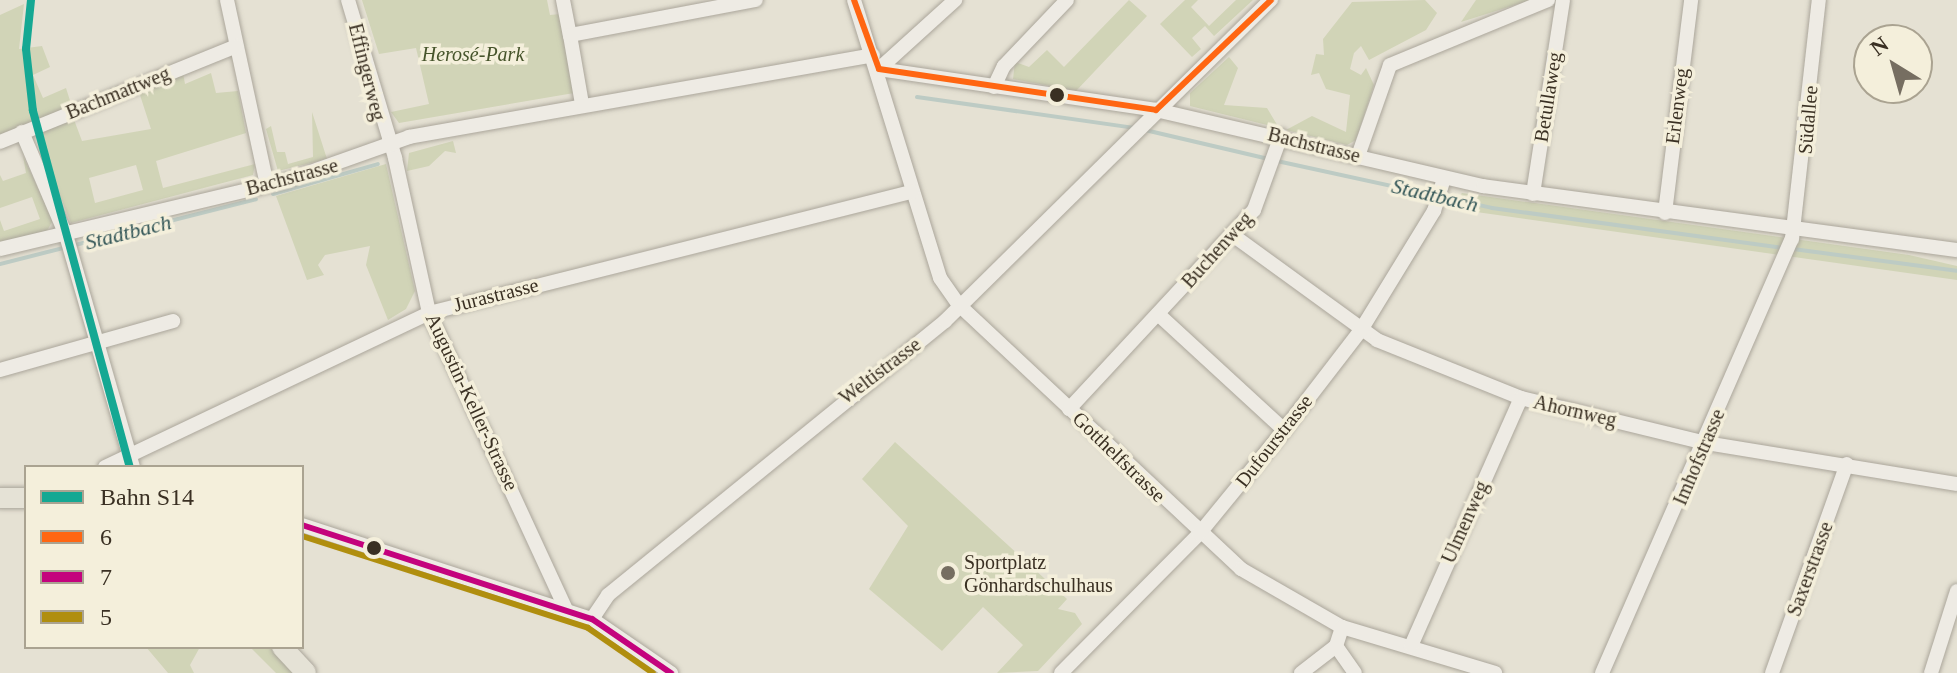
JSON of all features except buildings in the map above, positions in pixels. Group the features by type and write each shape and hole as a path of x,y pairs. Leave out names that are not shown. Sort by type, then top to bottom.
{"main road":[{"path":"0,498 24,498"},
{"path":"284,649 306,673"}],"street":[{"path":"227,0 267,185"},
{"name":"Effingerweg","path":"348,0 387,143"},
{"path":"563,0 582,104"},
{"path":"570,35 756,0"},
{"name":"Gotthelfstrasse","path":"854,0 876,62 912,192 940,278 958,304 1199,534 1290,602 1342,627 1495,673"},
{"path":"876,62 904,54 955,0"},
{"path":"994,87 1004,66 1067,0"},
{"name":"Weltistrasse","path":"592,619 608,595 958,304 1271,0"},
{"path":"1358,156 1390,65 1548,0"},
{"name":"Betullaweg","path":"1533,194 1563,0"},
{"name":"Erlenweg","path":"1665,213 1691,0"},
{"name":"Südallee","path":"1794,232 1819,0"},
{"name":"Bachmattweg","path":"0,142 236,46"},
{"name":"Bachstrasse","path":"0,249 69,244 267,185 387,143 582,104 843,58 876,62 908,75 1152,115 1358,156 1442,186 1533,194 1794,232 1957,250"},
{"path":"22,132 69,244 131,461"},
{"name":"Buchenweg","path":"1069,409 1234,236 1264,194 1280,141"},
{"name":"Augustin-Keller-Strasse","path":"387,143 429,313 565,608"},
{"name":"Dufourstrasse","path":"1061,673 1199,534 1284,430 1361,330 1434,211 1442,186"},
{"name":"Jurastrasse","path":"131,461 429,313 912,192"},
{"name":"Imhofstrasse","path":"1602,673 1706,443 1794,232"},
{"name":"Ahornweg","path":"1234,236 1361,330 1409,357 1521,398 1706,443 1957,484"},
{"path":"1158,314 1284,430"},
{"path":"0,370 99,347 173,321"},
{"name":"Ulmenweg","path":"1411,646 1521,398"},
{"name":"Saxerstrasse","path":"1772,673 1847,464"},
{"path":"304,526 565,608 592,619 671,673"},
{"path":"1931,673 1957,591"},
{"path":"1301,673 1336,646 1342,627"},
{"path":"1336,646 1355,673"}],"green space":[{"name":"Herosé-Park","path":"362,0 547,0 550,15 560,14 574,93 399,123 391,112 429,104 416,48 379,54"},
{"path":"1129,0 1147,16 1076,91 1013,79 1015,62 1029,67 1047,50 1064,67"},
{"path":"1185,0 1198,0 1191,7 1209,26 1236,0 1253,0 1214,36 1205,26 1192,38 1201,49 1192,57 1160,24"},
{"path":"1425,0 1437,13 1426,30 1369,60 1361,46 1354,53 1350,69 1361,75 1366,68 1374,85 1356,140 1347,145 1286,130 1312,116 1346,132 1350,95 1326,89 1319,73 1311,75 1316,54 1324,55 1323,39 1352,2"},
{"path":"1476,0 1531,0 1461,22"},
{"path":"24,4 19,49 42,46 50,67 33,75 43,98 66,88 72,107 0,137 0,15"},
{"path":"1229,57 1238,68 1224,105 1267,108 1279,128 1190,106 1190,93"},
{"path":"183,73 185,84 211,73 216,93 238,91 246,133 156,161 163,188 255,164 253,175 71,223 40,147 43,130 73,117 82,141 151,129 139,92","holes":["136,165 143,190 95,203 89,178"]},
{"path":"312,112 327,159 278,171 266,129 271,126 277,152 285,152 288,164 313,157"},
{"path":"453,141 456,153 445,151 429,166 407,171 409,153"},
{"path":"23,156 53,220 47,231 0,242 0,220 4,231 40,219 32,197 0,208 0,175 3,181 26,173"},
{"path":"386,164 415,291 406,309 388,320 366,265 370,246 325,255 318,265 324,275 307,280 276,196"},
{"path":"1462,193 1909,255 1957,266 1957,280 1448,208"},
{"path":"895,442 1067,599 1058,609 1075,613 1082,624 1038,671 997,673 1023,645 983,607 942,651 869,589 908,526 862,479"},
{"path":"148,649 199,649 190,665 194,673 168,673"},
{"path":"252,649 273,649 296,673 276,673"}],"waterway":[{"name":"Stadtbach","path":"917,97 1136,128"},
{"name":"Stadtbach","path":"1145,130 1269,159"},
{"name":"Stadtbach","path":"1277,161 1492,208 1784,248"},
{"name":"Stadtbach","path":"273,194 378,164"},
{"name":"Stadtbach","path":"0,264 256,199"},
{"name":"Stadtbach","path":"1793,249 1957,271"}],"rail line":[{"name":"S14","path":"31,0 26,49 33,111 129,465"}],"transit line":[{"name":"6","path":"854,0 879,69"},
{"name":"6","path":"1156,110 1271,0"},
{"name":"6","path":"879,69 1156,110"},
{"name":"7","path":"304,526 592,619 671,673"},
{"name":"5","path":"304,537 588,628 653,673"}],"place":[{"name":"Sportplatz Gönhardschulhaus","path":"948,573"}]}
